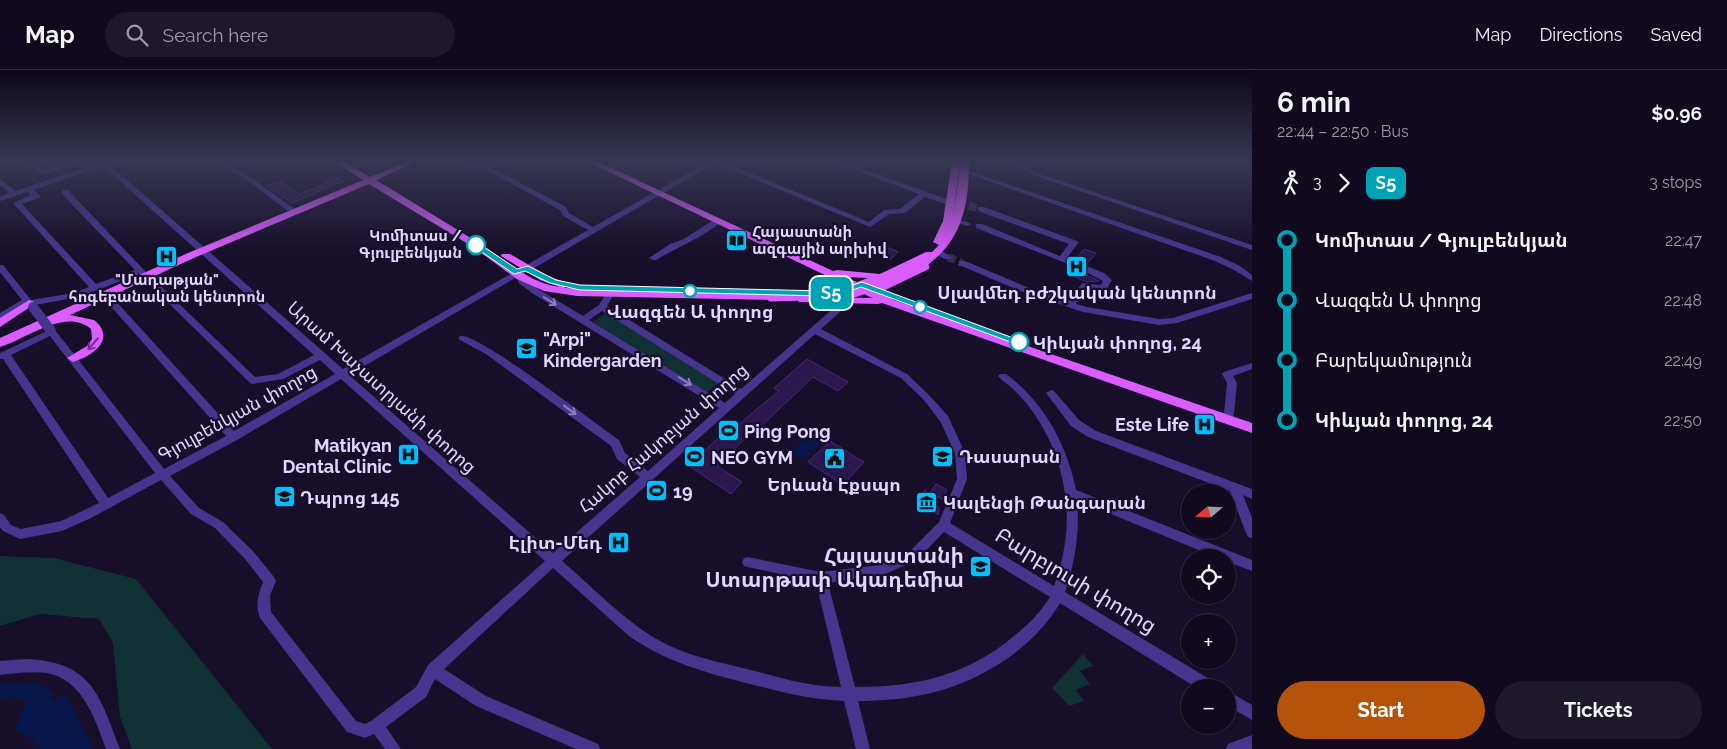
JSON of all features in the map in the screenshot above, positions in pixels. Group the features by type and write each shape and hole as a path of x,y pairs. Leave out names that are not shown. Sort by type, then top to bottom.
{"main road":[{"path":"0,337 337,192"},
{"path":"202,249 338,192"},
{"path":"393,192 548,289 561,292 752,295 770,300 843,296 895,302"},
{"path":"660,192 718,221 895,302 1252,422"},
{"path":"660,192 838,276 884,276"},
{"path":"843,296 866,288 933,257 962,223 961,192"},
{"path":"521,272 580,288 837,297 866,288 896,283 930,264 947,227 961,204"},
{"path":"866,288 884,276 933,257"},
{"path":"1,349 144,274"},
{"path":"838,276 843,296"},
{"path":"884,276 888,282 896,283"},
{"path":"895,302 893,286 896,283"},
{"path":"0,323 30,304"},
{"path":"1,349 58,320 70,318 84,319 96,329 98,340 91,349 73,358"},
{"path":"1033,349 1252,428"}],"street":[{"path":"0,199 21,192"},
{"path":"32,192 36,196 17,203 95,288"},
{"path":"65,192 144,274 253,381 280,377 321,355"},
{"name":"Արամ Խաչատրյանի փողոց","path":"136,192 634,632 657,648 711,667 770,682 849,694 913,690 955,679 996,657 1020,640 1048,609 1058,593 1069,557 1073,521 1072,493 1063,458 1053,433 1024,395 1003,376"},
{"path":"267,192 292,210"},
{"path":"531,192 563,209 566,214 592,229"},
{"name":"Գյուլբենկյան փողոց","path":"0,518 7,528 20,534 62,526 87,515 233,437 658,192"},
{"path":"790,192 870,225 887,212 902,211 924,194"},
{"path":"918,192 961,204"},
{"path":"1035,192 1218,259 1237,268 1252,279"},
{"path":"1087,192 1252,248"},
{"path":"981,209 1074,242 1062,259"},
{"path":"653,258 673,246 685,242 718,221"},
{"path":"979,226 1101,275 1108,280 1103,288 1085,285 1071,305"},
{"path":"962,263 1026,290 1071,305 1105,314 1167,322 1252,296"},
{"path":"0,267 163,475 195,511 219,525 249,555 270,581 264,595 265,614 352,727 365,731 376,726 394,749"},
{"path":"521,272 522,281 535,291 726,408"},
{"path":"0,317 30,304 76,295 144,274"},
{"path":"144,274 110,296 109,299 233,437"},
{"path":"584,320 602,308 610,294"},
{"name":"Հակոբ Հակոբյան փողոց","path":"376,726 421,692 433,670 553,560 815,330 843,296"},
{"path":"602,308 742,394"},
{"path":"748,562 821,578 881,570 913,556 943,525 962,478 960,453 944,419 904,376 815,330"},
{"path":"52,331 1,349 106,505"},
{"path":"462,338 488,352 618,447 624,459 648,477"},
{"path":"1229,414 1232,383 1227,374 1252,366"},
{"path":"1050,393 1075,423 1092,434 1224,484"},
{"path":"1236,488 1252,494"},
{"path":"1236,491 1252,533"},
{"path":"1072,493 1252,566"},
{"name":"Բարբյուսի փողոց","path":"943,525 1058,593 1197,679"},
{"path":"821,578 863,749"},
{"path":"0,668 28,664 54,666 72,674 82,685 100,716 113,749"},
{"path":"433,670 481,701 593,749"},
{"path":"1236,703 1252,713"},
{"path":"1233,749 1252,742"}],"green space":[{"path":"606,313 719,383 706,393 593,322"},
{"path":"0,556 54,558 136,579 272,749 132,749 120,717 113,643 99,619 40,614 0,626"},
{"path":"1083,654 1093,666 1080,671 1090,684 1076,690 1084,701 1069,706 1052,688"}],"shaded area":[{"path":"811,433 823,440 804,459 792,452"},
{"path":"36,683 56,693 51,697 54,701 65,693 93,749 39,749 37,743 15,729 26,702 21,697 0,699 0,684"}],"building":[{"path":"275,192 296,192 300,194 305,192 318,192 292,203"},
{"path":"880,244 898,252 891,259 872,250"},
{"path":"1084,249 1096,253 1087,264 1075,259"},
{"path":"1072,267 1099,281 1087,282 1067,274"},
{"path":"807,359 848,382 838,391 813,377 755,432 753,431 717,466 742,482 731,494 689,466 729,427 735,431 742,424 740,423 779,391 774,388"},
{"name":"Երևան Էքսպո","path":"830,441 864,462 843,485 808,462"},
{"path":"936,484 947,490 942,499 930,493"},
{"name":"Կալենցի Թանգարան","path":"925,490 939,508 938,515 917,501"},
{"path":"979,559 988,566 980,578 971,572"}],"tunnel":[{"path":"969,206 981,209"},
{"path":"948,257 962,263"}],"bus line":[{"name":"Տ5","path":"476,245 516,273 525,267 553,282 580,288 823,293 839,292 862,285 901,301 1019,342"}],"place":[{"name":"Հայաստանի ազգային արխիվ","path":"736,241"},
{"name":"Կոմիտաս / Գյուլբենկյան","path":"476,245"},
{"name":"\"Մադաթյան\" հոգեբանական կենտրոն","path":"167,257"},
{"name":"Սլավմեդ բժշկական կենտրոն","path":"1077,267"},
{"name":"Վազգեն Ա փողոց","path":"690,291"},
{"name":"Կիևյան փողոց, 24","path":"1019,342"},
{"name":"\"Arpi\" Kindergarden","path":"527,349"},
{"name":"Este Life","path":"1205,424"},
{"name":"Ping Pong","path":"728,431"},
{"name":"Matikyan Dental Clinic","path":"408,455"},
{"name":"Դասարան","path":"943,456"},
{"name":"NEO GYM","path":"695,457"},
{"name":"Երևան Էքսպո","path":"834,459"},
{"name":"19","path":"657,491"},
{"name":"Դպրոց 145","path":"284,497"},
{"name":"Կալենցի Թանգարան","path":"927,502"},
{"name":"Էլիտ-Մեդ","path":"618,542"},
{"name":"Հայաստանի Ստարթափ Ակադեմիա","path":"980,567"}]}
